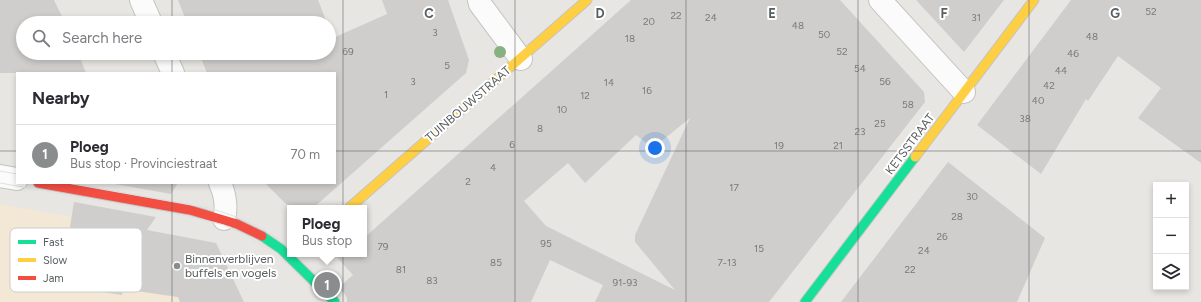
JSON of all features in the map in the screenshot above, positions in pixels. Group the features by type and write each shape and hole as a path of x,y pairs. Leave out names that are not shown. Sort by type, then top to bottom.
{"street":[{"path":"141,0 148,16"},
{"path":"479,0 480,4 520,59"},
{"name":"TUINBOUWSTRAAT","path":"352,205 587,0"},
{"path":"880,0 964,92"},
{"name":"KETSSTRAAT","path":"805,302 1034,0"},
{"path":"167,60 173,72"},
{"path":"0,176 16,179"},
{"path":"44,184 190,210 224,219 260,235 287,252"},
{"path":"220,184 226,213 224,219"},
{"path":"295,257 335,302"}],"sand":[{"path":"0,204 72,217 70,228 10,228 10,292 102,292 121,295 122,292 142,292 178,297 180,302 0,302"}],"building":[{"path":"0,0 54,0 62,16 16,16 16,60 81,60 86,72 0,73"},
{"path":"178,0 318,0 324,16 184,16"},
{"path":"382,0 448,0 469,60 466,73 316,205 287,205 266,184 336,184 336,72 207,72 202,60 336,60 336,37 387,14"},
{"path":"631,0 840,0 924,92 925,102 769,302 595,302 603,285 550,260 531,302 347,302 347,298 344,293 338,288 353,275 337,257 367,257 367,235","holes":["690,118 635,235 635,242 675,290 546,226 524,201 568,163 585,183 636,135 653,148"]},
{"path":"916,0 1004,0 964,52"},
{"path":"1071,0 1201,0 1201,163 1138,118 1161,88 1118,56 1088,101 1086,99 1041,174 977,125"},
{"path":"948,162 1045,238 1017,302 841,302"},
{"path":"115,184 177,184 171,194"},
{"name":"Binnenverblijven buffels en vogels","path":"74,202 156,217 147,230 216,243 244,302 180,302 178,297 142,292 142,228 70,228"},
{"name":"Binnenverblijven buffels en vogels","path":"103,292 122,292 122,295"}],"tram line":[{"path":"0,171 16,174"},
{"path":"0,183 187,216 224,225 274,252 324,302"},
{"path":"74,184 209,208 231,215 262,228 287,246"},
{"path":"300,257 343,302"}],"traffic: fast":[{"path":"805,302 915,157"},
{"path":"262,236 287,255"},
{"path":"289,257 335,302"}],"traffic: slow":[{"path":"352,205 587,0"},
{"path":"915,157 1034,0"}],"traffic: jam":[{"path":"44,184 190,210 237,224 262,236"}],"place":[{"name":"Binnenverblijven buffels en vogels","path":"177,266"},
{"name":"Ploeg","path":"327,285"}]}
